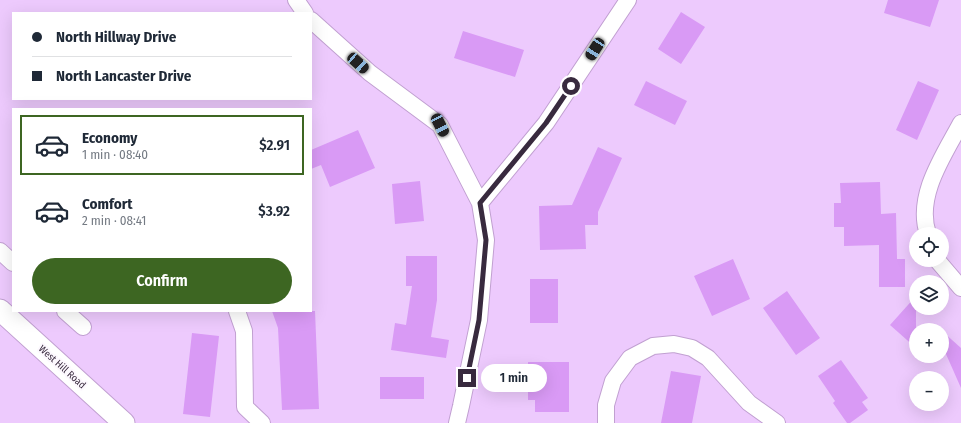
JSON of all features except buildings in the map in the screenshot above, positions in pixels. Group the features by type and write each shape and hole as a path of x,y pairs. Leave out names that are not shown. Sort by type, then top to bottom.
{"street":[{"path":"296,0 304,12"},
{"path":"480,203 546,123 628,0"},
{"path":"312,23 370,73 440,125 480,203 486,240 479,320 456,423"},
{"path":"926,227 925,199 939,164 961,123"},
{"path":"0,251 12,262"},
{"path":"943,267 961,288"},
{"name":"West Hill Road","path":"0,310 124,423"},
{"path":"66,312 83,327"},
{"path":"237,312 244,331 245,407 262,423"},
{"path":"606,423 606,405 613,381 630,358 653,346 674,344 692,348 708,358 748,402 777,423"}],"route":[{"path":"467,378 479,320 486,240 480,203 546,123 571,86"}]}
